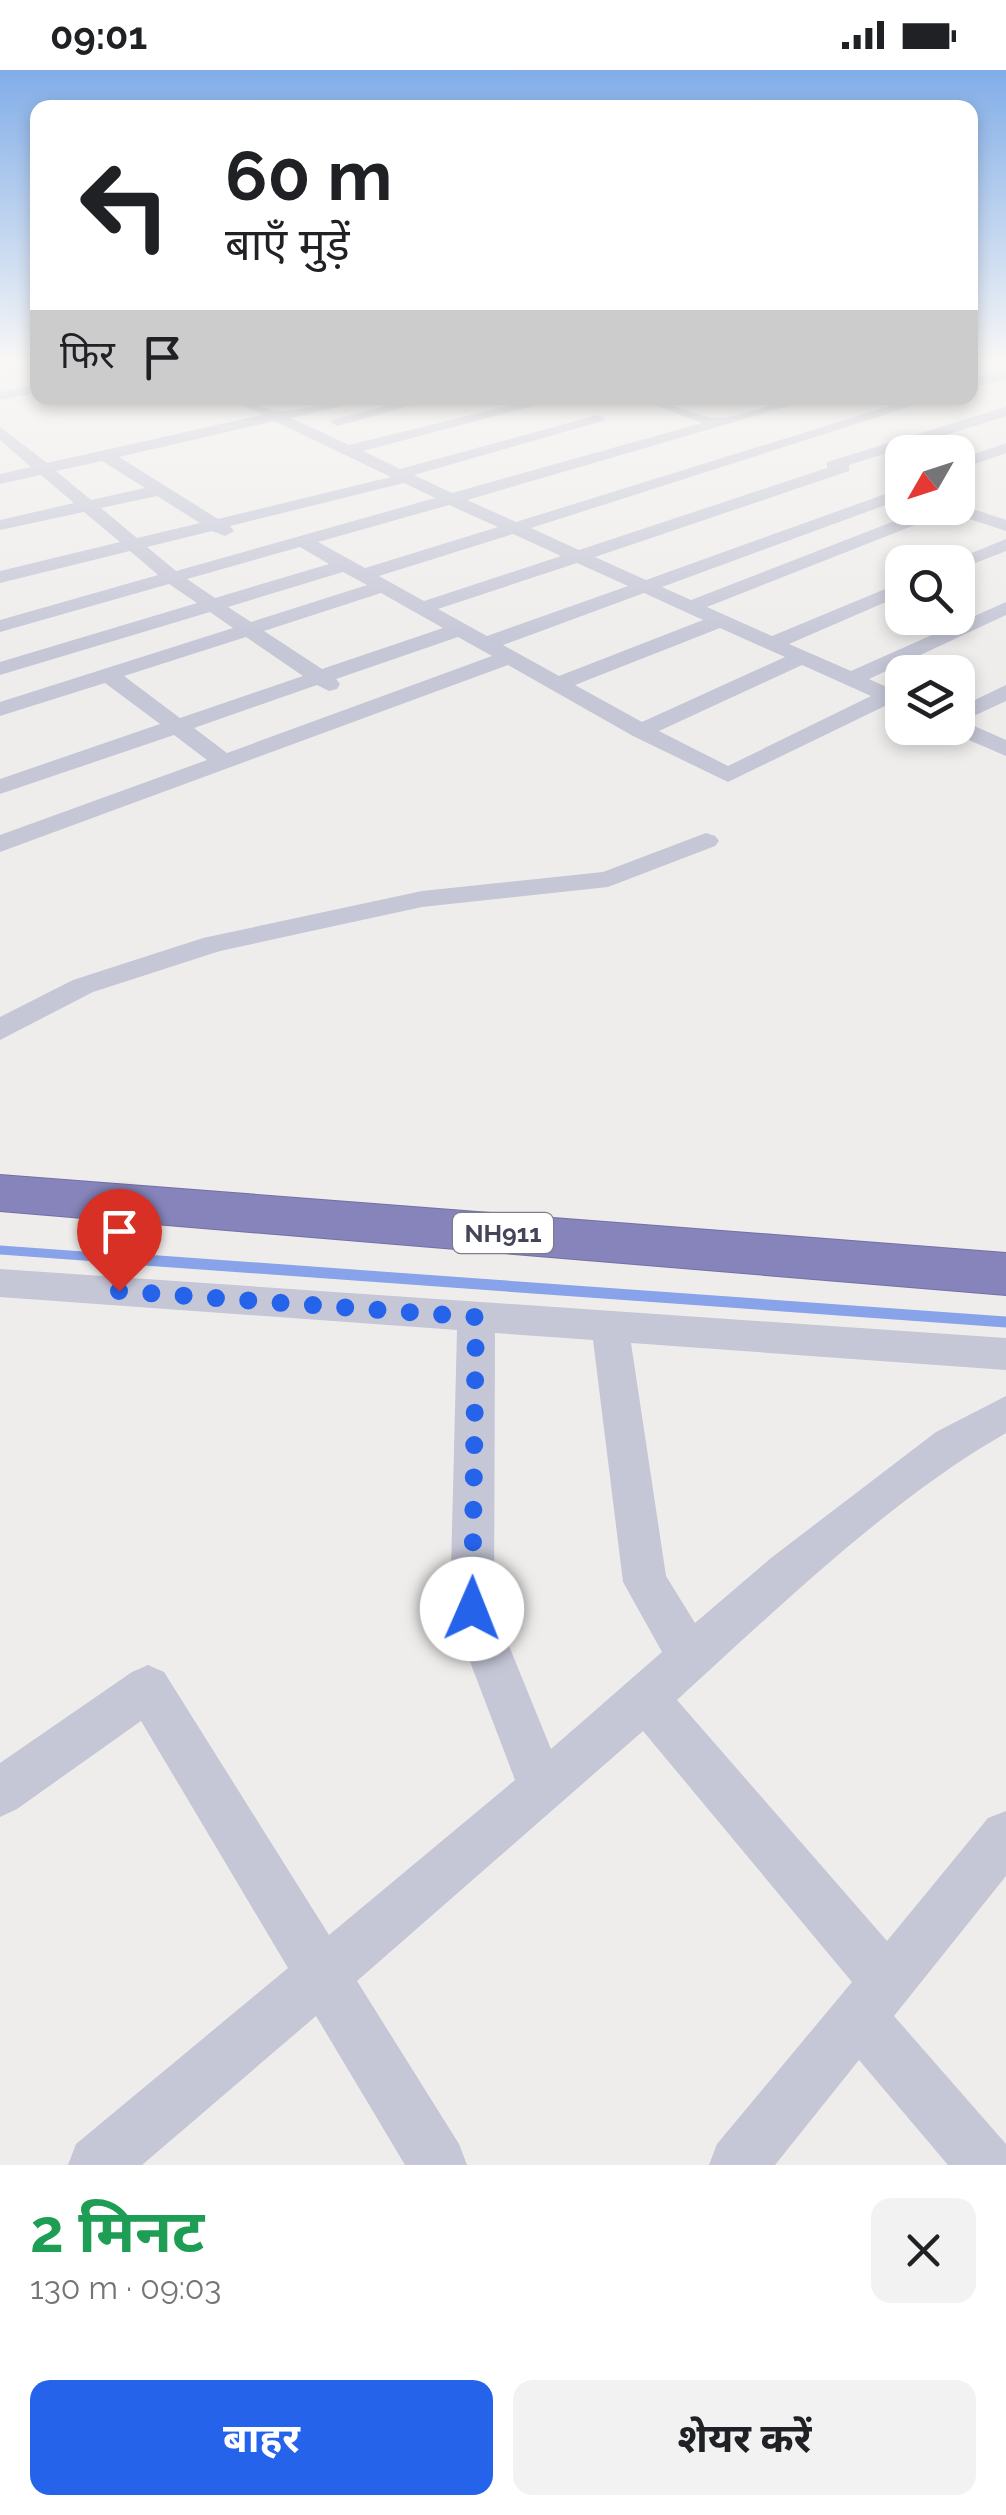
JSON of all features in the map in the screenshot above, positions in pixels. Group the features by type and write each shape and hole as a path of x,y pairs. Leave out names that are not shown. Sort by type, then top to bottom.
{"highway":[{"name":"NH911","path":"0,1193 1006,1274"}],"street":[{"path":"28,457 174,578 366,710"},
{"path":"0,479 103,457"},
{"path":"107,457 263,554"},
{"path":"363,457 885,694"},
{"path":"0,577 33,563 135,546 482,457"},
{"path":"33,563 174,578 602,457"},
{"path":"5,661 514,527 739,457"},
{"path":"811,457 846,469"},
{"path":"422,608 879,457"},
{"path":"0,626 33,563 87,506 159,490"},
{"path":"486,644 885,491"},
{"path":"975,507 993,503"},
{"path":"975,515 1006,526"},
{"path":"690,607 899,525"},
{"path":"304,542 641,731 728,775 885,704"},
{"path":"975,557 1006,544"},
{"path":"0,709 384,586"},
{"path":"771,644 885,595"},
{"path":"852,680 1006,608"},
{"path":"558,684 720,620"},
{"path":"6,779 176,726 460,629"},
{"path":"0,844 510,657"},
{"path":"641,731 802,657"},
{"path":"5,661 48,694"},
{"path":"107,674 224,762"},
{"path":"975,708 1006,692"},
{"path":"975,735 1006,749"},
{"path":"0,1030 83,986 213,944 422,899 608,879 706,841"},
{"path":"0,1283 1006,1354"},
{"path":"476,1317 472,1609 543,1789"},
{"path":"610,1326 645,1582 691,1658"},
{"path":"97,2165 543,1789 786,1572 950,1444 1006,1413"},
{"path":"0,1792 148,1688 438,2165"},
{"path":"645,1698 872,1998 986,2165"},
{"path":"738,2165 872,1998 998,1859"}],"waterway":[{"path":"0,1250 166,1262"},
{"path":"131,1259 1006,1322"}],"route":[{"path":"119,1291 476,1317 472,1609"}]}
